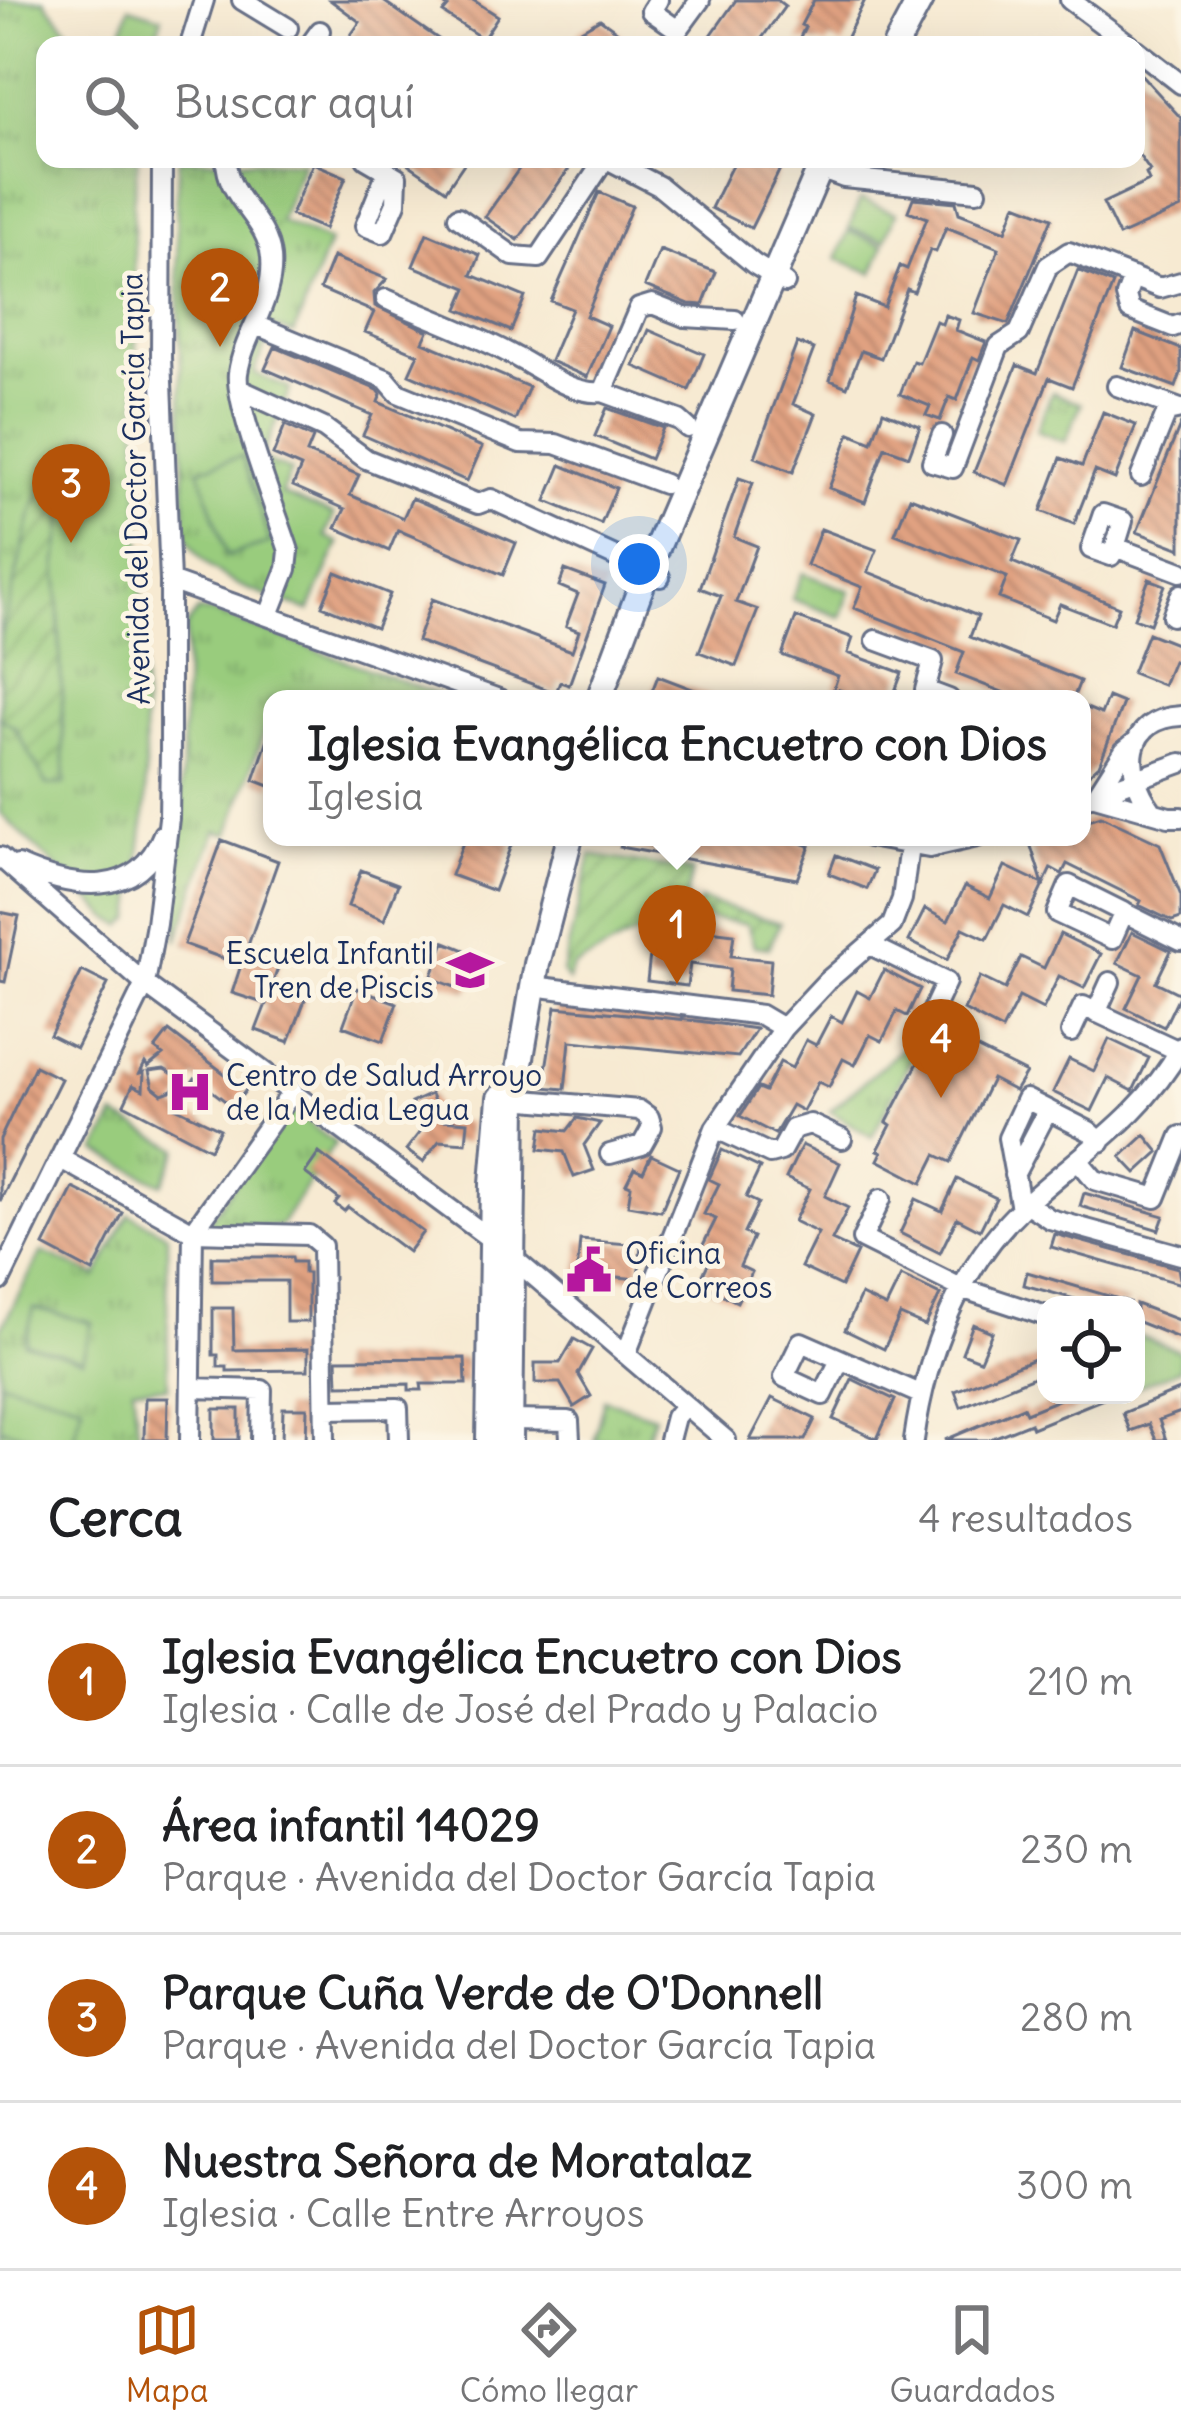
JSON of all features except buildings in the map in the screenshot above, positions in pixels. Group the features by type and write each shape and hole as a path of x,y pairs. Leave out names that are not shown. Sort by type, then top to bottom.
{"main road":[{"path":"884,36 902,0"},
{"path":"901,36 920,0"},
{"path":"603,690 828,168"},
{"path":"618,690 654,574"},
{"path":"510,1430 496,1130 515,996 552,846"},
{"path":"489,1440 514,1099 532,986 568,846"}],"street":[{"path":"193,36 204,0"},
{"path":"242,0 288,28"},
{"path":"658,0 651,11 678,31 700,0"},
{"path":"1070,0 1118,36"},
{"path":"1145,56 1181,84"},
{"name":"Avenida del Doctor García Tapia","path":"0,1281 145,984 169,818 162,168"},
{"path":"227,168 230,185 262,224 270,252 271,279 240,365 239,389 289,551 269,615"},
{"path":"383,168 387,170"},
{"path":"458,217 513,256 539,258 600,168"},
{"path":"645,168 665,191 778,280"},
{"path":"847,168 977,190"},
{"path":"942,435 932,462 953,468 999,346 1019,333 1048,266 1061,255 1084,255 1160,288 1181,282"},
{"path":"1133,277 1126,296 1130,310 1173,327 1181,324"},
{"path":"386,298 564,383 590,393 603,392 679,420 688,428"},
{"path":"603,392 639,308 652,304 685,317 735,320"},
{"path":"256,326 386,379 398,393 518,442 556,444 664,484"},
{"path":"1118,386 1181,409"},
{"path":"239,389 324,428 366,459 478,504 491,499 654,574"},
{"path":"1142,476 1167,412 1181,409"},
{"path":"1114,547 1181,572"},
{"path":"170,581 474,690"},
{"path":"1172,616 1181,594"},
{"path":"875,640 933,662 925,690"},
{"path":"1091,794 1150,725 1168,716 1181,716"},
{"path":"1138,740 1132,756 1135,780 1181,835"},
{"path":"1091,796 1181,763"},
{"path":"1091,797 1167,815"},
{"path":"0,857 82,885 121,881 157,849 169,818"},
{"path":"626,1354 715,1128 783,1028 827,981 892,925 902,898 909,846 938,846"},
{"path":"0,857 145,984 501,1247 726,1440"},
{"path":"1124,912 1181,941"},
{"path":"872,946 946,982 930,1016"},
{"path":"1096,1012 1110,982"},
{"path":"532,986 761,1015 783,1028"},
{"path":"914,1440 920,1394 961,1288 1024,1206 1154,1090 1180,1049 1083,1006 1071,1032"},
{"path":"190,1440 193,1232 292,1091"},
{"path":"514,1099 639,1110 649,1117 652,1127 642,1145 610,1154"},
{"path":"1101,1142 1048,1110 1014,1175 1024,1206 1051,1219 1181,1255"},
{"path":"715,1128 770,1154 781,1150 793,1130 810,1124 842,1139"},
{"path":"1078,1160 1095,1180 1156,1198 1181,1136"},
{"path":"61,1159 193,1232 310,1235 322,1246 325,1440"},
{"path":"881,1198 862,1239 961,1288 1037,1313"},
{"path":"841,1360 920,1394"},
{"path":"191,1388 262,1390 261,1440"},
{"path":"669,1440 675,1417 685,1405"},
{"path":"325,1409 398,1408 398,1440"},
{"path":"510,1430 569,1421 570,1440"}],"green space":[{"path":"0,0 44,0 74,36 36,36 36,168 137,168 133,204 146,805 132,919 123,926 108,917 0,813"},
{"path":"129,7 162,17 157,36 121,36"},
{"path":"178,168 301,168 280,221 329,242 294,334 273,327 254,373 290,389 261,459 291,471 281,494 334,515 325,536 339,543 309,611 222,576 186,534"},
{"path":"860,199 896,213 885,241 849,228"},
{"path":"848,231 884,245 873,273 837,259"},
{"path":"1052,392 1081,404 1065,442 1036,431"},
{"path":"242,456 270,543 227,556 199,469"},
{"path":"44,480 67,486 57,562 65,784 47,785 15,727 0,718 0,642"},
{"path":"803,573 850,591 841,617 792,599"},
{"path":"198,611 215,613 425,690 263,690 263,734 229,834 216,831 177,941 186,627"},
{"path":"591,855 692,871 683,910 573,967 568,981 562,972"},
{"path":"700,900 780,923 769,948 754,946 747,924 685,915 685,911 696,912"},
{"path":"927,1027 872,1137 830,1111"},
{"path":"288,1108 335,1143 280,1226 204,1228"},
{"path":"115,1116 179,1149 162,1184 97,1151"},
{"path":"129,1214 167,1234 168,1387 133,1387 139,1440 0,1440 0,1330 42,1252 97,1276"},
{"path":"34,1308 92,1323 82,1359 25,1343"},
{"path":"1145,1338 1177,1350 1180,1369 1145,1384"},
{"path":"0,1381 82,1404 73,1440 42,1440 0,1428"},
{"path":"604,1399 654,1416 646,1440 594,1440"}],"place":[{"name":"Área infantil 14029","path":"220,347"},
{"name":"Parque Cuña Verde de O'Donnell","path":"71,543"},
{"name":"Escuela Infantil Tren de Piscis","path":"470,970"},
{"name":"Iglesia Evangélica Encuetro con Dios","path":"677,984"},
{"name":"Centro de Salud Arroyo de la Media Legua","path":"190,1092"},
{"name":"Nuestra Señora de Moratalaz","path":"941,1098"},
{"name":"Oficina de Correos","path":"589,1270"}]}
